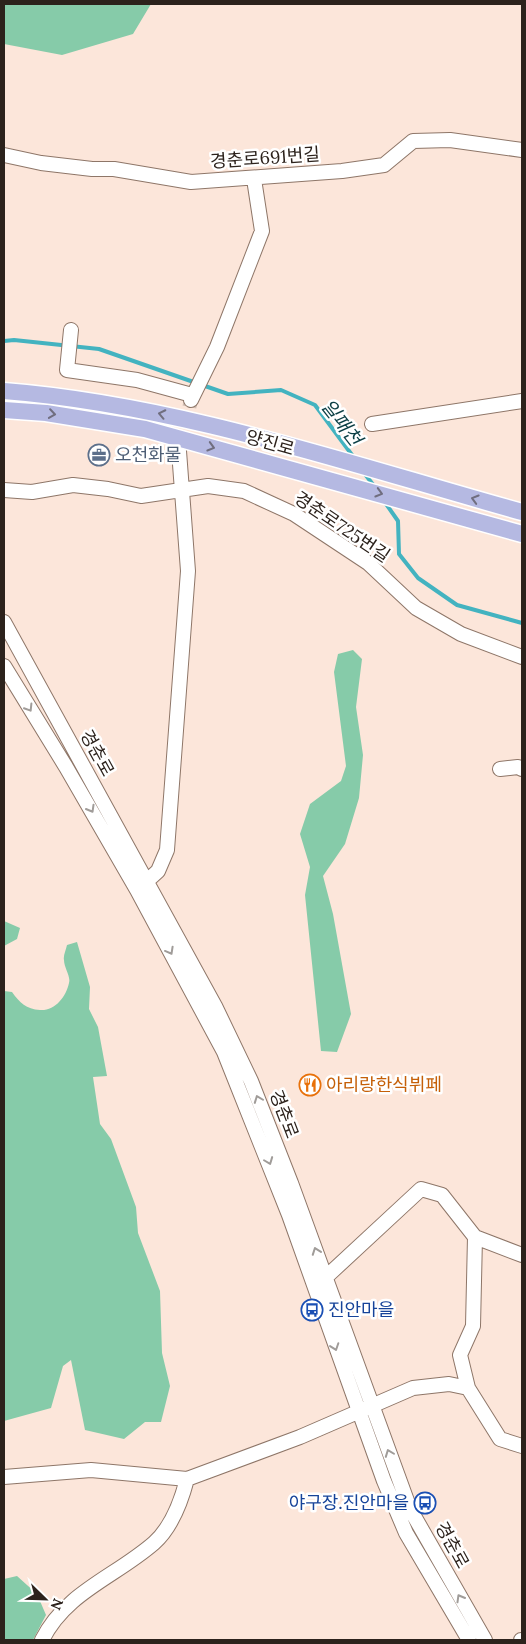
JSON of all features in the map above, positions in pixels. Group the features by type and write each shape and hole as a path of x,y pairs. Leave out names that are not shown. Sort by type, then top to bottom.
{"main road":[{"name":"양진로","path":"4,391 49,395 121,406 169,416 328,457 522,512"},
{"name":"양진로","path":"4,410 46,413 145,429 522,534"}],"street":[{"name":"경춘로691번길","path":"4,156 40,163 92,169 114,169 191,182 254,179 384,165 413,141 450,140 522,150"},
{"path":"71,334 67,370 136,380 191,398 216,347 262,231 254,179"},
{"path":"372,424 522,401"},
{"path":"147,882 158,871 163,862 169,835 188,571 179,450"},
{"name":"경춘로725번길","path":"4,490 32,492 73,485 108,489 141,496 208,486 244,491 294,514 368,563 416,608 461,634 522,657"},
{"name":"경춘로","path":"4,622 215,1006 251,1081 325,1278 365,1407 384,1481 406,1533 469,1640"},
{"path":"5,669 24,660"},
{"name":"경춘로","path":"5,669 66,767 137,890 224,1052 365,1407 410,1509 485,1640"},
{"path":"500,769 518,767 522,770"},
{"path":"325,1278 421,1189 442,1195 474,1238 476,1255 473,1326 460,1355 468,1388 500,1439 522,1446"},
{"path":"474,1238 522,1255"},
{"path":"4,1477 91,1470 187,1479 300,1436 413,1388 449,1384 468,1388"},
{"path":"42,1640 66,1605 155,1542 179,1508 187,1479"}],"green space":[{"path":"4,4 151,4 133,34 62,55 4,44"},
{"path":"353,650 362,659 356,707 363,755 359,798 345,844 323,876 333,914 351,1014 337,1052 321,1051 305,895 310,867 300,834 310,804 341,781 346,766 334,672 338,654"},
{"path":"4,921 20,928 17,939 4,946"},
{"path":"77,942 90,987 89,1009 98,1027 107,1076 93,1077 100,1124 111,1139 136,1207 138,1233 160,1291 162,1353 170,1386 161,1422 145,1422 124,1439 85,1430 71,1360 63,1366 51,1408 4,1421 4,991 12,992 27,1007 45,1010 55,1006 62,998 69,983 64,958 67,945"},
{"path":"17,1576 37,1594 46,1615 33,1640 4,1640 4,1579"}],"waterway":[{"name":"일패천","path":"4,341 14,340 99,349 228,394 281,390 315,405 355,459"},
{"name":"일패천","path":"364,473 375,487"},
{"name":"일패천","path":"384,501 398,521 399,554 418,578 457,605 522,623"}],"tunnel":[{"path":"180,448 191,400"}],"place":[{"name":"오천화물","path":"99,455"},
{"name":"아리랑한식뷔페","path":"310,1085"},
{"name":"진안마을","path":"312,1310"},
{"name":"야구장.진안마을","path":"425,1503"}]}
